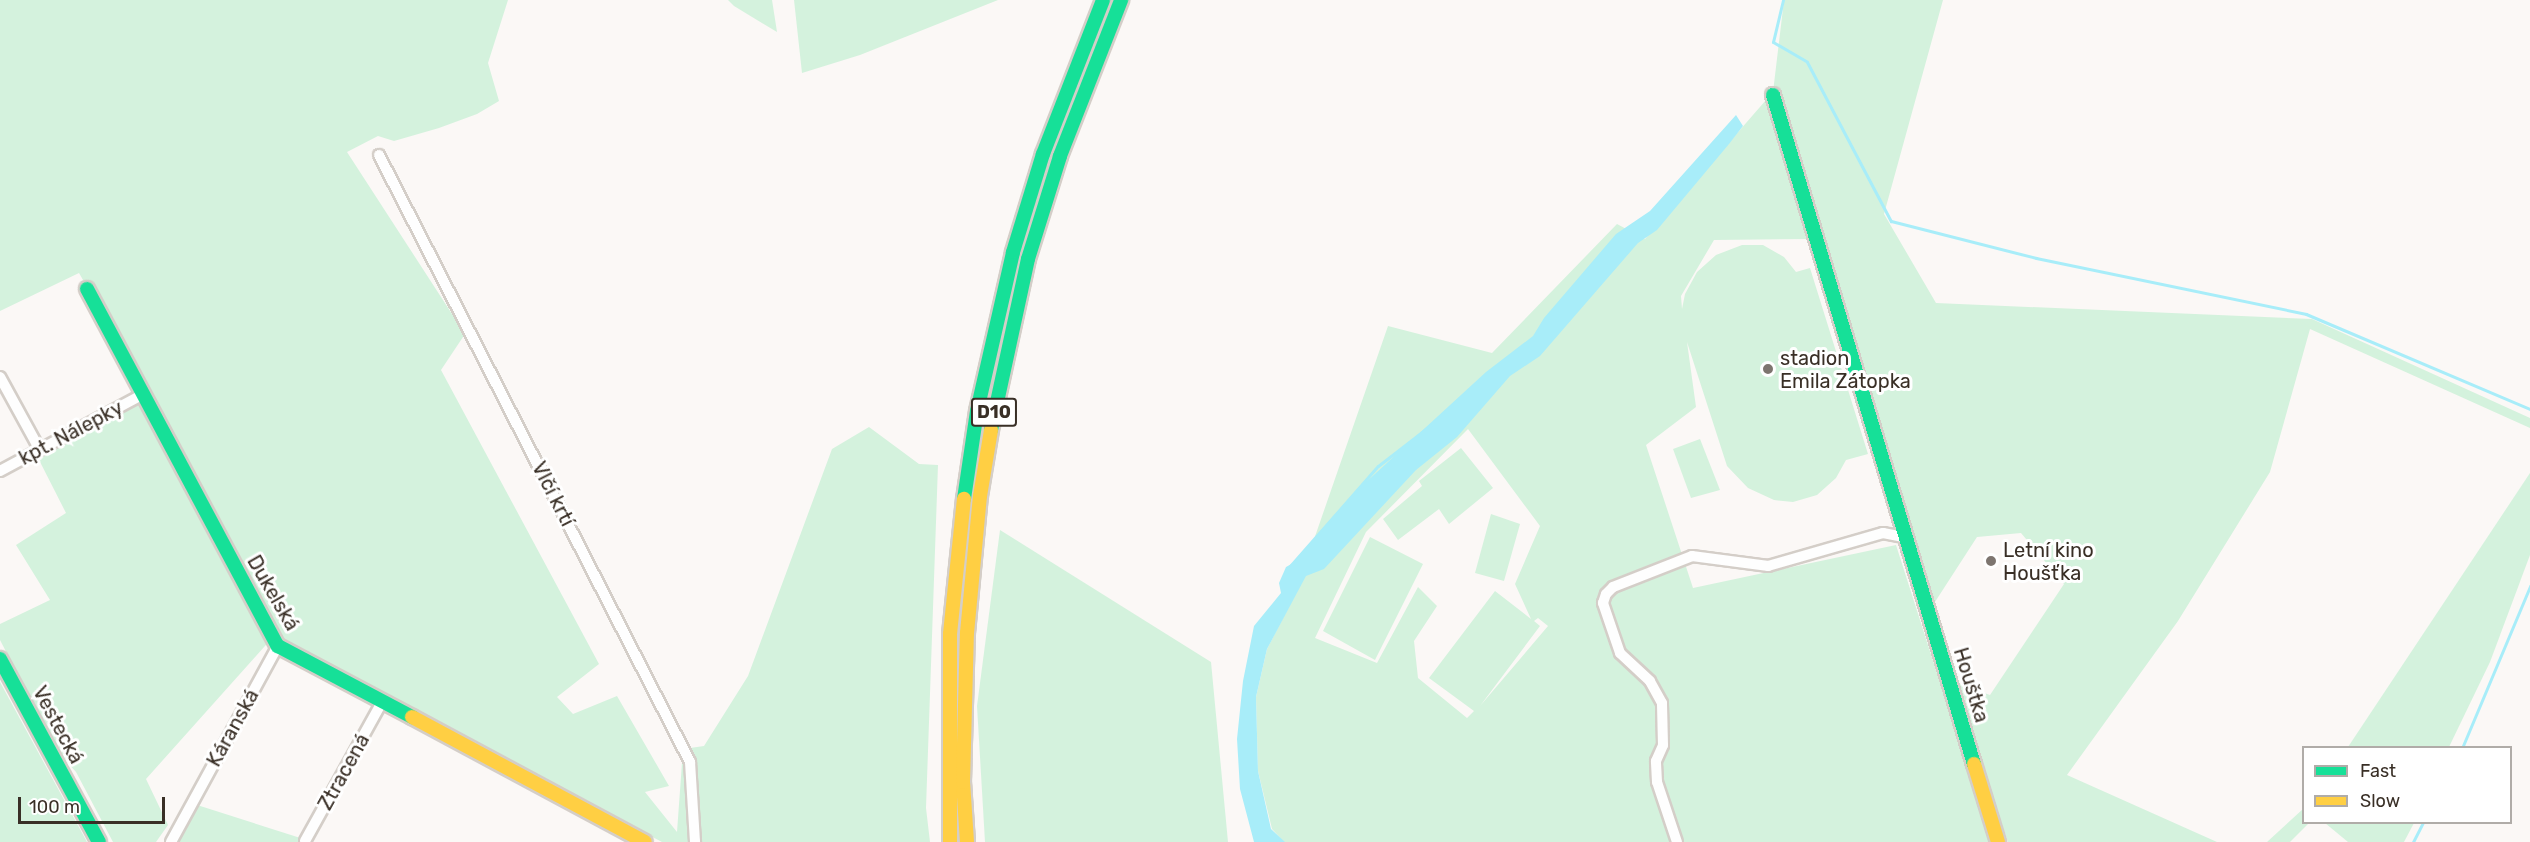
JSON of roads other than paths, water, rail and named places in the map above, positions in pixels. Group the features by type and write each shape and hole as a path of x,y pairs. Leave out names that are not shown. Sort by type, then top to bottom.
{"main road":[{"name":"D10","path":"950,842 950,634 964,495 977,411 1005,286 1033,187 1102,0"},
{"name":"D10","path":"967,842 963,782 967,633 980,496 993,416 1028,259 1056,168 1121,0"},
{"name":"Houštka","path":"1773,95 1998,842"},
{"name":"Dukelská","path":"87,290 278,645 645,842"},
{"name":"Vestecká","path":"0,659 99,842"}],"street":[{"name":"Vlčí krtí","path":"379,155 690,762 695,842"},
{"path":"0,376 40,450"},
{"name":"kpt. Nálepky","path":"0,471 142,395"},
{"path":"1677,842 1657,782 1663,710 1650,681 1620,653 1603,603 1613,587 1692,556 1768,566 1883,533 1908,538"},
{"name":"Káranská","path":"171,842 278,645"},
{"name":"Ztracená","path":"305,841 382,702"}],"water":[{"path":"1736,115 1743,126 1729,144 1657,230 1638,243 1540,356 1510,376 1457,437 1416,470 1324,569 1306,576 1267,649 1256,697 1258,771 1271,829 1285,842 1254,842 1240,789 1237,739 1243,681 1254,626 1281,593 1279,583 1286,567 1295,562 1364,484 1486,372 1533,336 1544,318 1616,234 1650,211"}],"waterway":[{"path":"1783,0 1773,42 1807,62 1891,221 2036,258 2306,314 2530,409"},
{"path":"1290,566 1378,466 1431,425"},
{"path":"2463,746 2530,586"},
{"path":"2413,842 2422,824"}],"place":[{"name":"stadion Emila Zátopka","path":"1768,369"},
{"name":"Letní kino Houšťka","path":"1991,561"}]}
